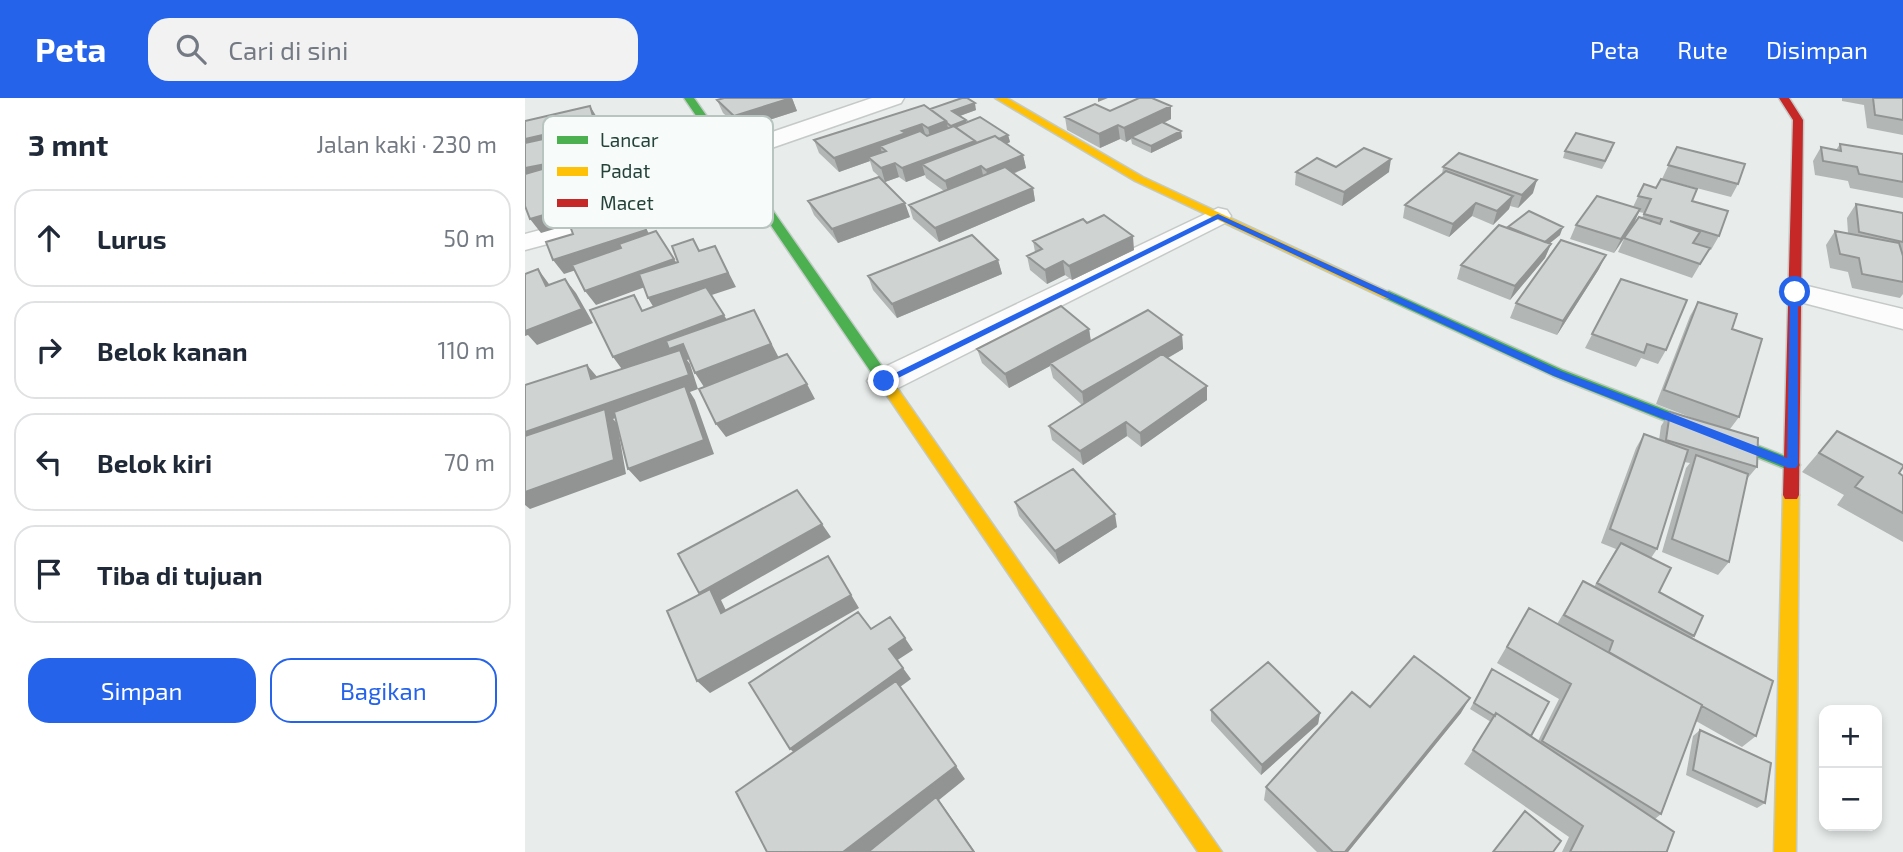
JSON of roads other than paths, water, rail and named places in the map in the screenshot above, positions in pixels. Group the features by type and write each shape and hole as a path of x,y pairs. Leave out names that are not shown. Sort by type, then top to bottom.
{"main road":[{"path":"689,98 701,116"},
{"path":"1000,98 1139,179 1218,216 1557,373 1792,465"},
{"path":"1784,98 1798,121 1785,852"},
{"path":"773,219 1211,852"}],"street":[{"path":"773,140 893,98"},
{"path":"884,381 1218,216"},
{"path":"525,242 578,228"},
{"path":"1795,292 1903,319"}]}
